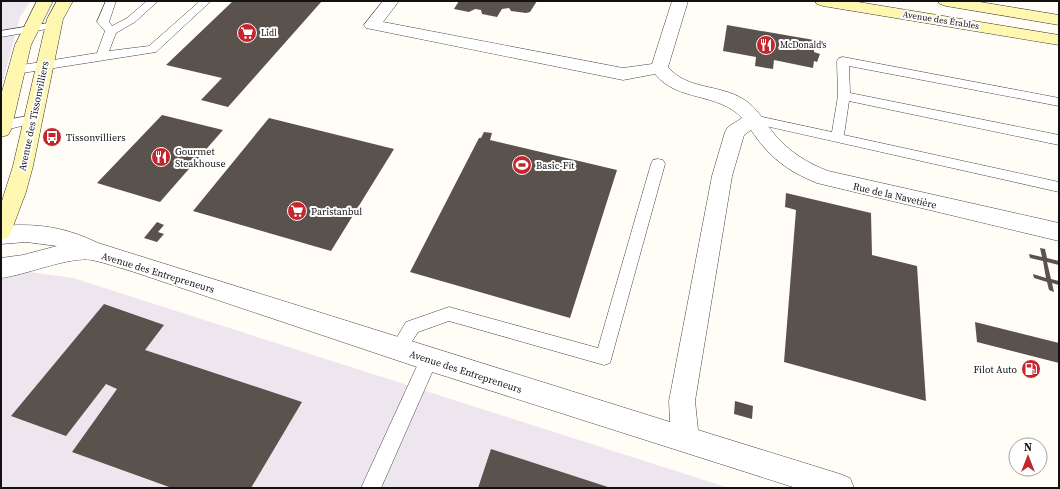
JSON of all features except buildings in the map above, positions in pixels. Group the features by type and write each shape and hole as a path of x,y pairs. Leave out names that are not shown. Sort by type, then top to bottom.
{"street":[{"path":"1,127 23,46 30,28 45,1"},
{"name":"Avenue des Tissonvilliers","path":"1,231 16,192 33,119 43,65 54,25 65,1"},
{"path":"391,1 372,26 623,74 659,68 680,1"},
{"name":"Avenue des Érables","path":"823,1 1059,40"},
{"name":"Avenue des Érables","path":"946,1 1059,20"},
{"name":"Rue de la Navetière","path":"659,68 665,77 678,85 728,98 744,108 753,118 768,141 782,156 803,170 824,178 1059,232"},
{"path":"686,440 682,401 722,176 734,132 753,118"},
{"name":"Avenue des Entrepreneurs","path":"1,235 39,233 67,240 92,252 134,263 428,359 686,440 814,484 840,488"},
{"name":"Avenue des Entrepreneurs","path":"1,268 23,266 62,254 92,252"}],"lane":[{"path":"111,1 103,22 112,31"},
{"path":"102,56 112,31 131,20 153,1"},
{"path":"16,70 152,49 206,1"},
{"path":"1,34 54,25"},
{"path":"837,138 844,96 843,61 1059,102"},
{"path":"844,96 1059,140"},
{"path":"753,118 1059,187"},
{"path":"1,127 33,119"},
{"path":"398,349 412,327 449,314 604,357 658,164"},
{"path":"371,488 428,359"}],"shaded area":[{"path":"1,1 31,1 20,17 1,89"},
{"path":"1,268 73,278 729,488 1,488"}],"place":[{"name":"Lidl","path":"247,33"},
{"name":"McDonald's","path":"766,45"},
{"name":"Tissonvilliers","path":"52,137"},
{"name":"Gourmet Steakhouse","path":"161,157"},
{"name":"Basic-Fit","path":"522,165"},
{"name":"Paristanbul","path":"297,211"},
{"name":"Filot Auto","path":"1031,369"}]}
